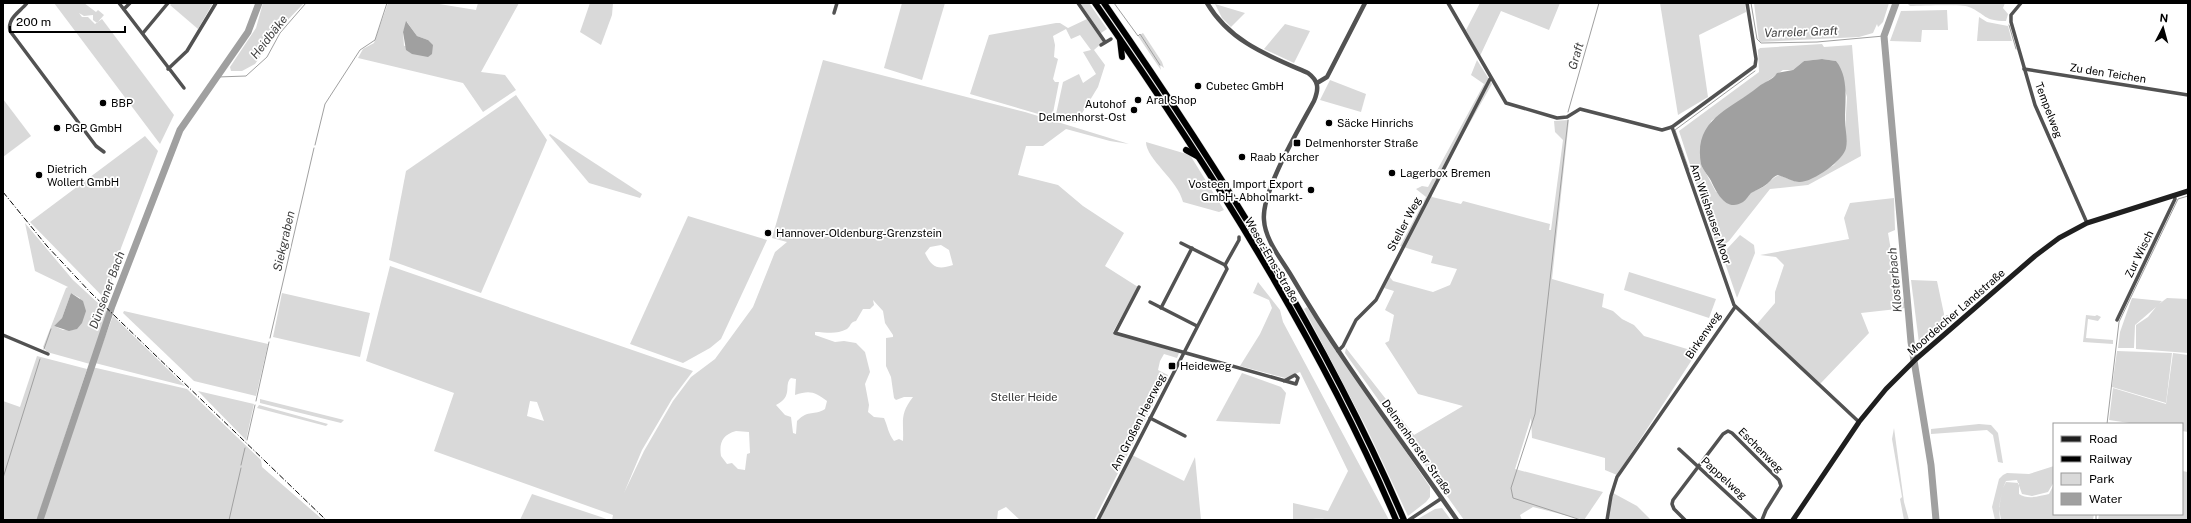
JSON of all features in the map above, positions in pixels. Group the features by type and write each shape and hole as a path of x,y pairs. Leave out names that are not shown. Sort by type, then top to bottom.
{"highway":[{"name":"Weser-Ems-Straße","path":"1095,3 1198,157 1250,242 1302,332 1349,420 1396,520"},
{"name":"Weser-Ems-Straße","path":"1104,3 1195,138 1280,278 1355,417 1404,520"},
{"path":"1120,39 1122,57"},
{"path":"1186,150 1198,157"}],"main road":[{"name":"Moordeicher Landstraße","path":"1793,520 1859,422 1886,389 1916,359 2049,246 2088,223 2188,191"}],"street":[{"path":"27,3 10,20 8,26 10,31 96,146 104,152"},
{"path":"119,3 184,88"},
{"path":"124,9 130,3"},
{"path":"142,33 168,3"},
{"path":"168,69 187,51 216,3"},
{"path":"834,13 837,3"},
{"path":"1078,3 1105,42"},
{"path":"1207,3 1215,15 1235,36 1257,50 1308,73 1314,77 1317,83 1327,77 1365,3"},
{"path":"1448,3 1490,79 1506,103 1544,115 1562,118 1580,109 1659,130 1672,127 1755,66 1748,3"},
{"name":"Tempelweg","path":"2021,3 2011,15 2010,22 2024,69 2035,105 2088,223"},
{"path":"1101,45 1111,39"},
{"name":"Zu den Teichen","path":"2024,69 2188,95"},
{"name":"Steller Weg","path":"1338,351 1343,346 1356,320 1376,300 1490,79"},
{"name":"Delmenhorster Straße","path":"1317,83 1318,89 1314,101 1280,167 1264,210 1263,219 1267,235 1338,351 1457,520"},
{"name":"Am Wilshauser Moor","path":"1672,127 1714,252 1735,307"},
{"name":"Zur Wisch","path":"2117,320 2175,199 2174,195"},
{"name":"Am Großen Heerweg","path":"1098,520 1197,326 1239,240 1239,236"},
{"path":"1181,243 1226,267"},
{"path":"1161,308 1192,248"},
{"path":"1139,287 1115,333 1284,381"},
{"path":"1150,302 1197,326"},
{"name":"Birkenweg","path":"1607,520 1611,496 1617,477 1735,307 1859,422"},
{"path":"3,335 48,354"},
{"path":"1150,418 1185,436"},
{"name":"Eschenweg","path":"1686,520 1674,510 1672,504 1697,467 1725,432 1732,433 1779,480 1781,486 1766,510 1762,520"},
{"name":"Pappelweg","path":"1679,449 1756,520"},
{"path":"1409,520 1442,498"}],"green space":[{"path":"54,3 84,3 96,12 98,10 104,15 98,22 102,19 174,115 160,144","holes":["79,13 84,16 93,15 93,20 97,23 95,24 88,17 82,17"]},
{"path":"172,3 213,3 198,29 170,5"},
{"path":"263,3 304,3 283,25 255,64 242,71 231,71 230,67 256,28"},
{"path":"388,3 433,3 476,10 478,3 519,3 481,72 505,75 516,90 483,112 463,83 358,58 363,49 374,43","holes":["407,22 417,36 428,40 404,46 403,32"]},
{"path":"590,3 613,3 612,15 601,45 580,32"},
{"path":"902,3 945,3 922,80 884,68"},
{"path":"1080,3 1089,3 1107,29 1101,33"},
{"path":"1480,3 1560,3 1549,30 1501,11 1480,56 1466,30"},
{"path":"1660,3 1745,3 1746,12 1699,35 1708,97 1678,115"},
{"path":"1754,3 1889,3 1883,22 1878,27 1877,24 1873,33 1859,37 1759,42"},
{"path":"1907,3 2005,3 2003,8 2008,14 2006,21 1999,21 1993,20 1965,6 1910,6"},
{"path":"1215,4 1245,13 1231,27 1222,18"},
{"path":"1947,10 1948,30 1922,30 1921,42 1890,41 1901,11"},
{"path":"1979,17 1987,22 2008,26 2012,41 1977,41"},
{"path":"1087,19 1103,42 1094,50 1105,65 1098,87 1076,123 1055,119 1063,82 1079,74 1083,83 1096,74 1083,52 1091,50 1080,35 1071,39 1066,29 1053,36 1055,45 1054,57 1058,59 1053,79 1055,82 1059,82 1052,118 970,94 989,35 1056,23 1060,23 1068,28"},
{"path":"1285,24 1310,31 1294,63 1264,49"},
{"path":"1143,33 1162,62 1164,68 1160,65 1161,70 1138,36"},
{"path":"1822,44 1824,47 1852,45 1861,156 1808,185 1770,189 1729,241 1724,245 1717,247 1679,131 1759,72 1758,50 1760,48","holes":["1822,59 1836,61 1847,97 1846,137 1839,158 1834,165 1805,181 1797,182 1779,175 1773,178 1766,185 1754,191 1742,193 1716,192 1702,166 1711,121 1783,70 1793,70 1804,61"]},
{"name":"Steller Heide","path":"823,60 1025,112 1129,144 1110,141 1066,129 1043,146 1026,146 1018,175 1058,185 1083,206 1124,233 1105,266 1138,287 1113,332 1179,353 1177,358 1164,354 1160,361 1158,370 1168,375 1094,520 1020,520 1006,507 998,511 997,520 612,520 613,515 434,451 454,393 366,361 390,266 693,371 672,399 642,450 624,493 644,451 673,401 691,377 715,359 753,307 775,252 787,242 772,238","holes":["941,245 949,250 953,265 943,267 933,265 925,253 930,247","873,300 883,311 885,323 893,335 893,337 886,338 886,366 891,377 894,398 896,400 904,397 913,397 903,418 903,441 899,439 894,441 889,433 884,418 874,417 868,412 869,405 865,384 870,372 865,352 856,343 844,341 835,342 815,335 815,332 835,333 847,329 856,321 863,309 870,309 874,305","791,378 796,379 795,395 809,392 827,401 825,409 805,415 797,421 796,434 793,433 791,417 785,415 776,405 785,398","530,401 537,402 544,421 527,416","736,431 749,432 750,453 747,454 745,470 738,469 732,463 727,464 721,456 721,443 727,435"]},
{"path":"1477,60 1492,84 1431,191 1432,197 1461,204 1463,201 1550,224 1549,230 1551,230 1563,140 1555,132 1554,121 1569,120 1552,279 1604,294 1602,307 1613,311 1622,319 1634,325 1644,336 1697,352 1617,475 1605,470 1605,458 1532,438 1531,418 1515,469 1603,492 1584,520 1533,507 1520,515 1522,520 1464,520 1345,353 1346,348 1414,435 1463,406 1418,394 1385,343 1389,341 1394,315 1385,310 1394,291 1384,288 1389,276 1393,281 1433,292 1450,285 1457,269 1431,263 1433,256 1400,246 1426,197 1416,189 1422,186 1428,187 1484,84 1471,75"},
{"path":"1330,80 1366,94 1361,112 1320,100"},
{"path":"516,95 547,140 481,293 389,260 406,171"},
{"path":"3,99 31,136 3,157"},
{"path":"550,134 642,194 640,198 589,183 549,135"},
{"path":"145,136 158,151 121,248 106,300 30,222"},
{"path":"1146,142 1190,155 1224,210 1219,212 1183,202 1175,186 1156,163 1147,149"},
{"path":"1894,198 1895,230 1888,233 1897,285 1906,308 1861,313 1869,333 1820,384 1757,324 1775,303 1775,292 1784,265 1776,257 1760,255 1849,239 1844,218 1850,203"},
{"path":"688,216 767,240 721,339 710,348 683,363 630,344"},
{"path":"25,223 73,280 110,314 90,364 47,352 43,347 66,288 68,287 35,271","holes":["71,293 80,298 77,329 63,330 54,326 62,318"]},
{"path":"1740,235 1754,245 1755,253 1737,298 1724,260 1727,249"},
{"path":"1629,272 1716,299 1709,318 1624,290"},
{"path":"1911,280 1937,281 1944,314 1943,322 1919,343"},
{"path":"1258,282 1280,310 1283,322 1389,520 1293,520 1293,503 1328,511 1348,471 1300,372 1285,378 1240,366 1260,334 1272,308 1269,300 1253,293"},
{"path":"282,293 370,313 360,357 273,337"},
{"path":"2132,298 2162,301 2159,304 2167,298 2188,299 2188,353 2136,349 2136,325 2148,317 2156,307 2135,325 2134,348 2118,348 2120,332"},
{"path":"1307,307 1430,487 1430,497 1408,516 1367,429 1304,309"},
{"path":"124,311 268,344 256,396 194,381 123,313"},
{"path":"1946,315 1950,315 1952,317 1950,323 1917,349 1917,347 1944,323"},
{"path":"2086,315 2097,315 2101,317 2098,321 2088,319 2086,338 2113,340 2113,344 2083,342"},
{"path":"113,316 185,386 95,363"},
{"path":"2117,351 2172,353 2166,403 2112,387"},
{"path":"2173,353 2188,355 2188,432 2183,431 2183,423 2129,423 2109,420 2113,388 2166,404"},
{"path":"37,356 87,369 37,520 3,520 3,401 20,407"},
{"path":"92,367 187,389 261,460 262,467 323,520 43,520"},
{"path":"1242,373 1281,387 1286,393 1280,424 1216,421"},
{"path":"198,391 254,404 246,440"},
{"path":"260,399 344,420 341,423 260,403"},
{"path":"259,405 328,424 326,426 257,408"},
{"path":"1979,424 1991,425 1998,433 2003,463 1998,462 1993,435 1987,430 1931,434 1931,429"},
{"path":"1894,428 1904,502 1909,520 1904,520 1900,499 1902,497 1892,439"},
{"path":"1132,455 1184,481 1195,457 1201,520 1099,520"},
{"path":"2053,466 2053,484 2048,492 2032,496 2022,494 2019,486 2019,494 2030,497 2049,494 2053,486 2053,515 2094,515 2093,520 2001,520 1999,509 2000,520 1995,520 1992,507 1999,479 2007,473 2029,474","holes":["2017,480 2018,483 2006,482 2003,488 2006,481"]},
{"path":"2183,471 2188,472 2188,520 2098,520 2099,515 2183,515"},
{"path":"1613,493 1637,506 1651,520 1608,520"},
{"path":"532,494 601,517 609,520 520,520"},
{"path":"1442,508 1451,520 1416,520 1435,509"}],"water":[{"path":"406,21 417,36 428,40 433,45 432,54 428,57 412,54 406,50 403,32"},
{"path":"1822,59 1836,61 1845,81 1845,120 1847,141 1844,153 1840,159 1827,170 1812,179 1797,182 1778,175 1769,183 1751,193 1743,202 1737,205 1728,204 1720,197 1701,164 1700,149 1703,136 1708,126 1716,117 1771,79 1777,73 1793,70 1804,61"},
{"path":"71,293 83,301 86,311 82,323 77,329 69,331 54,326 62,318"}],"waterway":[{"name":"Dünsener Bach","path":"40,520 112,306 180,130 248,32 259,3"},
{"name":"Heidbäke","path":"218,77 246,76 267,57 280,33 306,3"},
{"name":"Siekgraben","path":"315,145 325,104 360,50 375,40 387,3"},
{"path":"1114,3 1138,36 1140,34 1160,65"},
{"name":"Graft","path":"1568,112 1599,3"},
{"name":"Varreler Graft","path":"1751,3 1757,39 1761,43 1817,42 1884,36"},
{"name":"Klosterbach","path":"1896,3 1884,36 1911,342 1931,465 1936,520"},
{"path":"2009,25 2016,49"},
{"path":"1689,170 1675,130 1755,71"},
{"path":"1568,120 1535,414 1511,488 1513,498 1581,520"},
{"name":"Siekgraben","path":"270,338 314,148"},
{"path":"2107,423 2119,322 2178,199 2188,196"},
{"path":"44,349 51,329"},
{"name":"Siekgraben","path":"256,401 269,342"},
{"path":"3,478 40,359"},
{"name":"Siekgraben","path":"247,440 255,405"},
{"name":"Siekgraben","path":"241,465 245,448"},
{"name":"Siekgraben","path":"229,520 241,468"},
{"path":"2096,515 2096,520"}],"railway":[{"path":"3,192 47,246 90,292 326,520"}],"place":[{"name":"Cubetec GmbH","path":"1198,86"},
{"name":"Aral Shop","path":"1138,100"},
{"name":"BBP","path":"103,103"},
{"name":"Autohof Delmenhorst-Ost","path":"1134,110"},
{"name":"Säcke Hinrichs","path":"1329,123"},
{"name":"PGP GmbH","path":"57,128"},
{"name":"Delmenhorster Straße","path":"1297,143"},
{"name":"Raab Karcher","path":"1242,157"},
{"name":"Lagerbox Bremen","path":"1392,173"},
{"name":"Dietrich Wollert GmbH","path":"39,175"},
{"name":"Vosteen Import Export GmbH -Abholmarkt-","path":"1311,190"},
{"name":"Hannover-Oldenburg-Grenzstein","path":"768,233"},
{"name":"Heideweg","path":"1172,366"}]}
